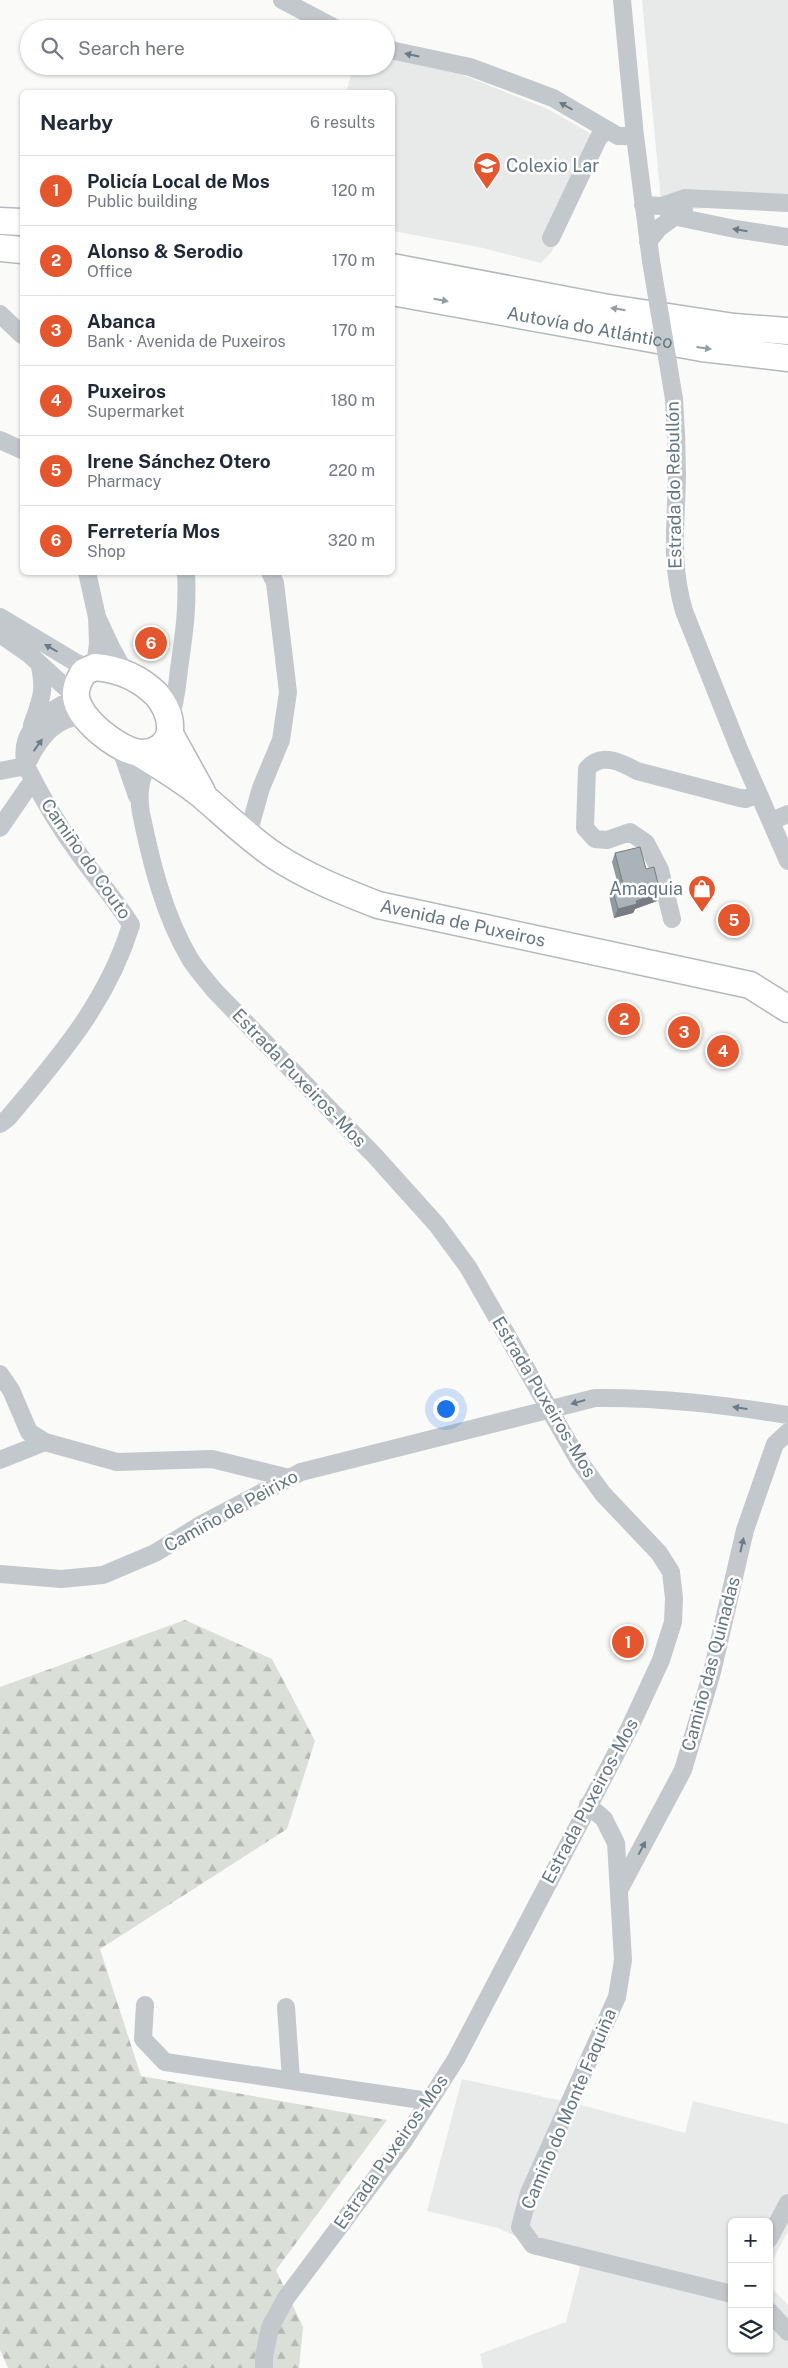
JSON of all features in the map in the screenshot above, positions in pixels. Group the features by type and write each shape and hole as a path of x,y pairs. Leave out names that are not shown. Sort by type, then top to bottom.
{"highway":[{"path":"0,221 20,222"},
{"path":"0,248 20,250"},
{"name":"Autovía do Atlántico","path":"395,268 603,307 734,327 788,331"},
{"name":"Autovía do Atlántico","path":"395,293 702,348 788,358"},
{"path":"205,797 152,743 108,738 80,707 79,680 93,668 115,670 137,680 160,699 152,743 174,776 205,797"},
{"name":"Avenida de Puxeiros","path":"205,797 275,856 310,876 378,905 750,985 765,984 788,988"},
{"name":"Avenida de Puxeiros","path":"750,985 788,1009"}],"street":[{"path":"282,0 320,20"},
{"name":"Estrada do Rebullón","path":"622,0 643,205 674,399 677,450 674,567 678,590 696,642 788,861"},
{"path":"395,51 470,67 553,98 618,136 635,136"},
{"path":"551,238 599,138 608,130"},
{"path":"648,242 659,228 669,210 702,199 788,203"},
{"path":"643,205 669,210 735,230 788,237"},
{"path":"0,314 20,333"},
{"path":"0,440 20,449"},
{"path":"0,617 75,662 93,668 98,643 97,617 88,575"},
{"path":"139,796 141,777 152,743 176,697 186,622 186,575"},
{"path":"248,834 261,788 281,740 288,692 275,583 271,575"},
{"path":"97,617 111,647 137,680 160,688 167,683 179,667"},
{"path":"0,634 39,663 80,707"},
{"path":"30,773 23,748 44,692 44,681 39,663"},
{"path":"30,732 41,719 80,707"},
{"path":"0,828 30,773 38,743 55,726 71,716 80,707"},
{"name":"Estrada Puxeiros-Mos","path":"152,743 139,796 147,844 161,891 176,931 191,960 214,990 375,1156 437,1225 468,1267 579,1462 603,1494 659,1553 671,1572 674,1598 673,1622 661,1660 630,1727 456,2059 405,2139 286,2298 270,2328 264,2356 264,2368"},
{"path":"672,920 660,870 646,843 630,832 607,840 595,840 585,828 587,769 592,763 609,759 623,763 637,771 740,798 746,799 758,793"},
{"path":"0,771 30,773"},
{"name":"Camiño do Couto","path":"0,1124 8,1118 62,1054 100,1000 131,925 119,905 78,854 30,773"},
{"path":"139,796 150,780 174,776"},
{"path":"771,821 788,814"},
{"path":"0,1374 11,1390 29,1432 45,1442 117,1462 212,1460 289,1478"},
{"name":"Camiño de Peirixo","path":"0,1574 61,1579 103,1575 155,1553 202,1524 301,1472 550,1411 595,1398 633,1397 724,1406 788,1415"},
{"name":"Camiño das Quinadas","path":"619,1891 683,1770 712,1672 745,1530 775,1444 788,1432"},
{"path":"0,1460 45,1442"},
{"name":"Camiño do Monte Faquiña","path":"588,1806 604,1819 616,1843 622,1960 617,1997 529,2193 520,2228 533,2245 728,2293"},
{"path":"145,2006 143,2039 165,2062 291,2079 428,2102"},
{"path":"286,2007 291,2079"},
{"path":"773,2231 788,2203"},
{"path":"773,2315 788,2332"}],"shaded area":[{"path":"642,0 788,0 788,210 717,207 662,212"},
{"name":"Colexio Lar","path":"395,56 458,73 550,110 588,132 603,148 552,251 541,263 483,248 395,231 395,90 347,90 351,75 395,75"},
{"path":"462,2079 585,2106 685,2133 693,2101 788,2124 788,2231 773,2259 773,2218 728,2218 728,2353 773,2353 773,2289 788,2305 788,2368 483,2368 480,2354 566,2322 580,2267 498,2228 427,2211"}],"green space":[{"path":"185,1620 272,1659 315,1741 287,1829 100,1949 141,2076 387,2120 276,2270 303,2327 299,2368 8,2368 0,2350 0,1687"}],"building":[{"path":"640,847 646,869 654,867 660,892 636,901 637,904 618,909 612,887 623,884 615,853"}],"place":[{"name":"Colexio Lar","path":"487,190"},
{"name":"Ferretería Mos","path":"151,643"},
{"name":"Amaquia","path":"702,913"},
{"name":"Irene Sánchez Otero","path":"734,920"},
{"name":"Alonso & Serodio","path":"624,1019"},
{"name":"Abanca","path":"684,1032"},
{"name":"Puxeiros","path":"723,1051"},
{"name":"Policía Local de Mos","path":"628,1642"}]}
